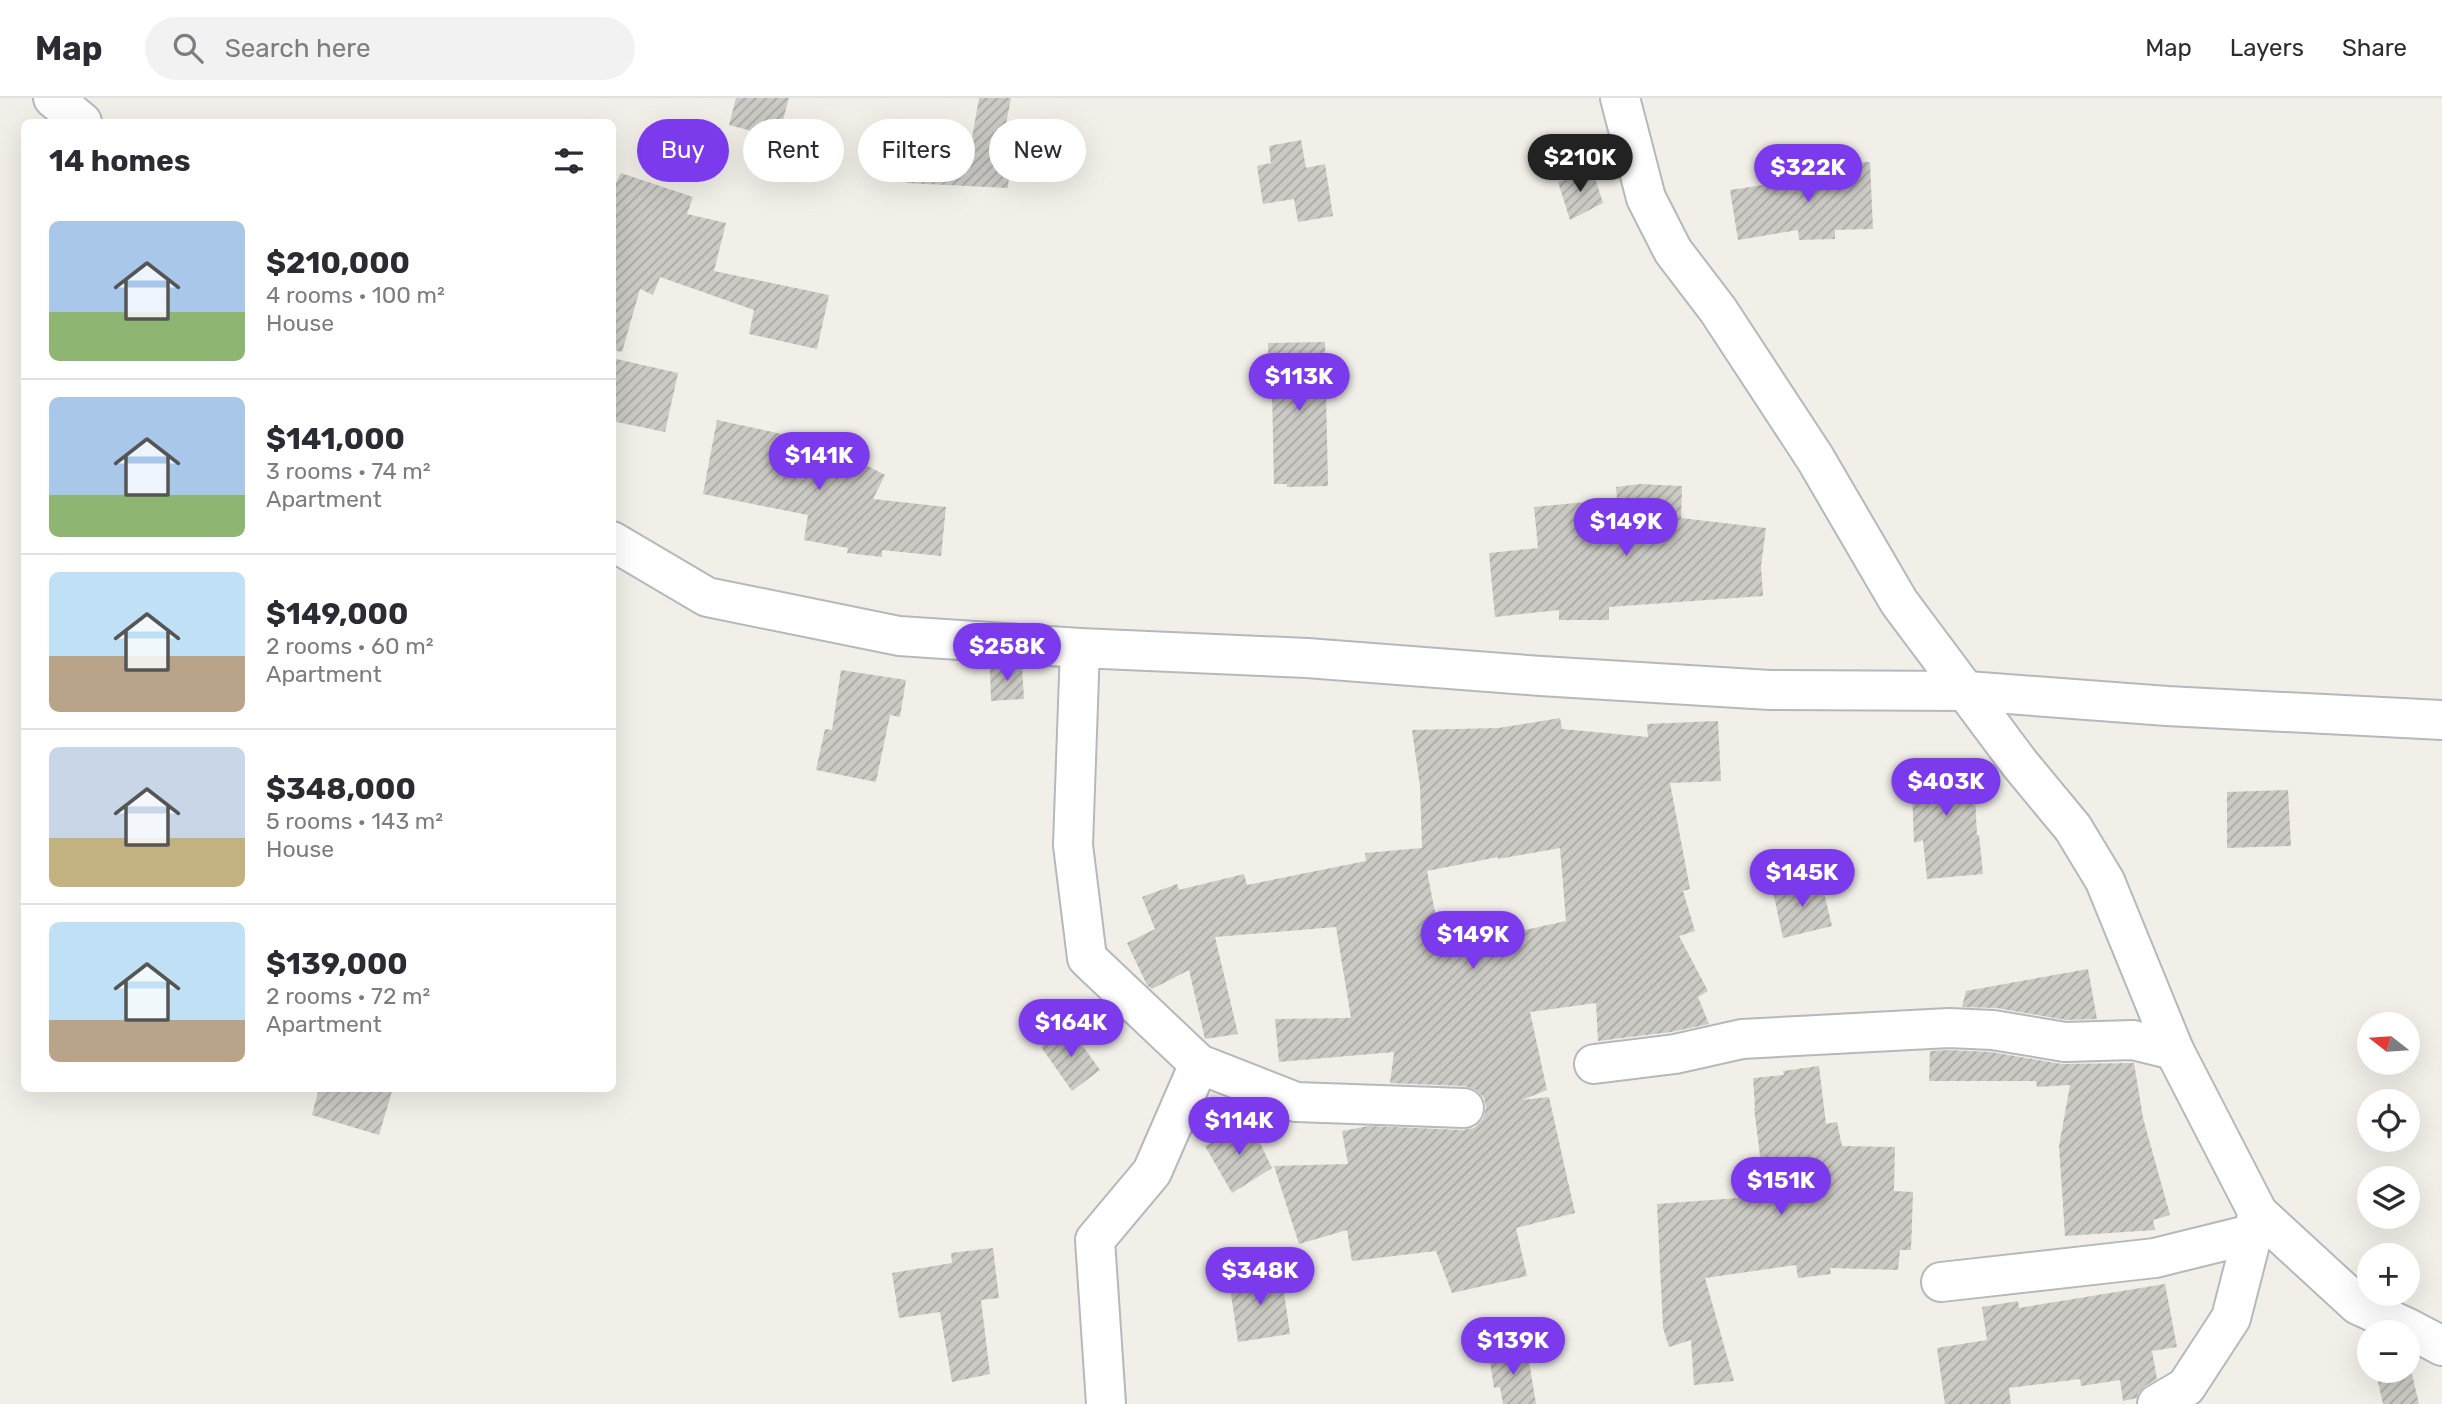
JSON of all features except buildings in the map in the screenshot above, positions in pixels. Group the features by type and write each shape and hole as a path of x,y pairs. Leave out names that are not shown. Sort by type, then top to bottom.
{"street":[{"path":"53,98 78,119"},
{"path":"1620,98 1646,198 1673,251 1718,310 1815,458 1899,602 2020,764 2073,828 2105,881 2174,1050 2255,1224 2358,1305 2442,1346"},
{"path":"616,543 707,597 899,636 1080,648 1307,658 1541,677 1770,690 1968,691 2167,706 2442,720"},
{"path":"1080,648 1073,845 1087,958 1199,1064 1296,1102 1464,1108"},
{"path":"1594,1064 1675,1054 1742,1039 1949,1028 1993,1030 2065,1042 2133,1040 2174,1050"},
{"path":"1106,1404 1095,1240 1153,1172 1199,1064"},
{"path":"1941,1282 2155,1258 2255,1224"},
{"path":"2157,1404 2186,1387 2231,1318 2255,1224"}]}
